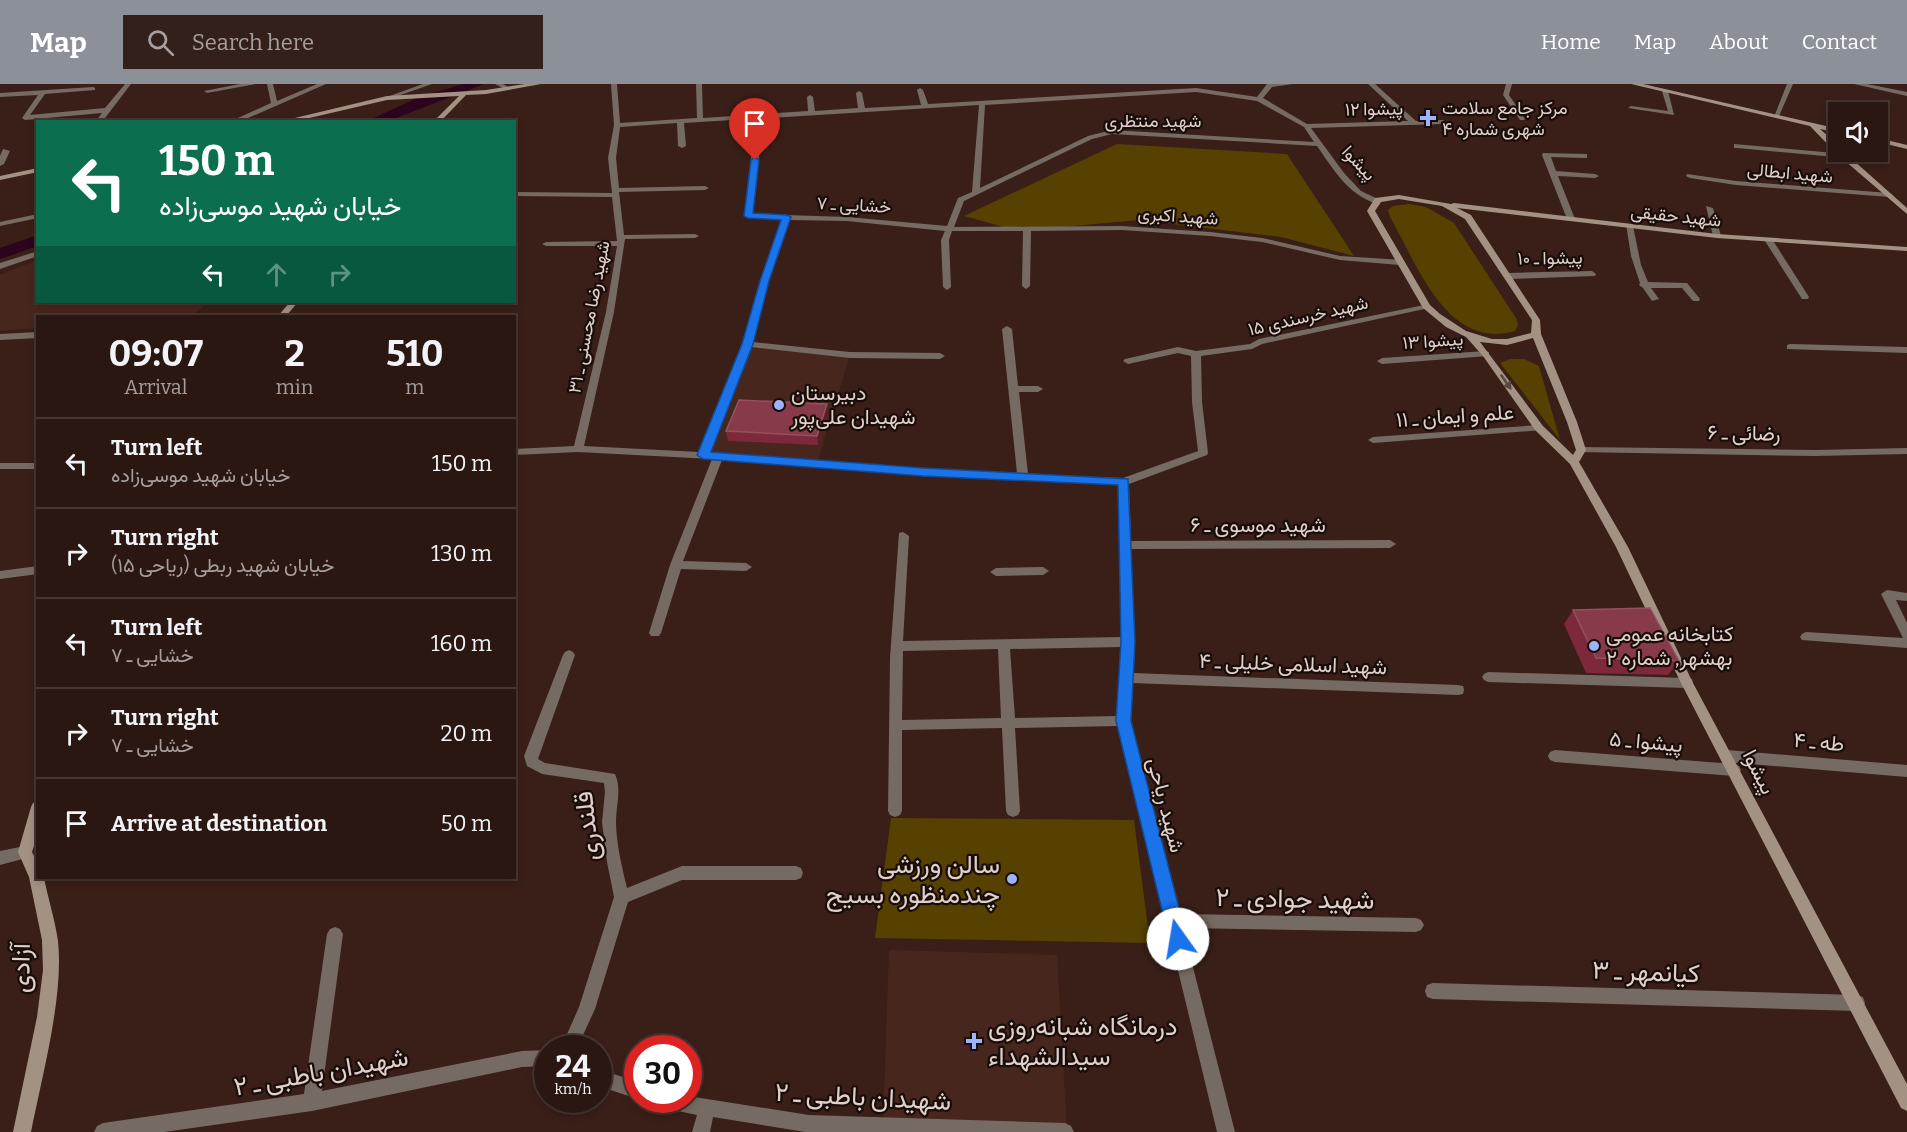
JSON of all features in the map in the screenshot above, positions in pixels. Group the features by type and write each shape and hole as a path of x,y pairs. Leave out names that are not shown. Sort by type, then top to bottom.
{"street":[{"path":"100,120 129,84"},
{"path":"207,91 253,84"},
{"path":"270,84 275,104"},
{"path":"237,120 323,84"},
{"path":"290,120 387,98 429,84"},
{"path":"498,84 508,89"},
{"path":"387,98 464,94 535,84"},
{"name":"شهید رضا محسنی ـ ۳۱","path":"578,449 610,312 622,240 612,158 617,125 614,84"},
{"path":"699,84 700,119"},
{"path":"1259,99 1270,85 1290,84"},
{"path":"1371,84 1414,123"},
{"path":"1509,84 1506,95 1522,119"},
{"path":"1634,84 1828,130"},
{"path":"1776,117 1790,84"},
{"path":"1857,84 1907,94"},
{"path":"617,125 982,103 1194,87 1259,99 1306,126"},
{"path":"0,95 93,89"},
{"path":"920,90 925,106"},
{"path":"1631,108 1672,114 1665,91"},
{"path":"859,93 861,110"},
{"path":"42,94 25,118 107,110"},
{"path":"438,120 464,94"},
{"path":"810,98 812,113"},
{"path":"976,194 982,103"},
{"name":"خشایی ـ ۷","path":"751,117 757,141 748,216 859,220 951,229"},
{"path":"680,120 682,146"},
{"name":"پیشوا ۱۲","path":"1306,126 1443,123"},
{"name":"پیشوا","path":"1306,126 1341,175 1358,193 1377,202"},
{"path":"1812,126 1828,140"},
{"name":"شهید منتظری","path":"946,287 945,240 961,200 1090,137 1112,132 1319,144"},
{"path":"1888,142 1907,147"},
{"path":"1737,146 1828,152"},
{"path":"0,164 6,151"},
{"path":"1571,219 1546,155 1584,156"},
{"path":"1852,162 1907,212"},
{"path":"0,178 36,170"},
{"path":"1553,172 1595,177"},
{"name":"شهید ابطالی","path":"1690,176 1736,183 1888,195"},
{"path":"516,194 705,188"},
{"name":"شهید حقیقی","path":"1377,202 1399,197 1716,236 1907,249"},
{"path":"1377,202 1371,211 1426,306 1438,319 1470,336 1509,344 1521,342 1536,334"},
{"path":"1444,204 1468,217 1536,320 1536,334 1572,422 1577,456"},
{"path":"1709,208 1716,236"},
{"path":"0,224 36,216"},
{"path":"703,455 748,344 765,281 787,217"},
{"path":"1629,226 1637,270 1643,285 1655,299"},
{"name":"شهید اکبری","path":"951,229 1122,228 1210,234 1262,240 1340,258 1400,262"},
{"path":"1026,286 1028,229"},
{"path":"546,244 695,236"},
{"path":"1769,241 1806,297"},
{"path":"0,266 36,254"},
{"name":"پیشوا ـ ۱۰","path":"1508,276 1592,274"},
{"path":"1643,285 1684,285 1696,299"},
{"path":"283,315 293,303"},
{"name":"شهید خرسندی ۱۵","path":"1128,361 1178,350 1196,354 1252,346 1258,342 1426,306"},
{"path":"1007,329 1023,477"},
{"path":"0,337 36,335"},
{"path":"1470,336 1486,354 1539,428 1577,456"},
{"path":"748,344 850,355 940,356"},
{"path":"1791,347 1907,350"},
{"path":"516,452 578,449 703,455 1124,482 1203,453 1197,402 1196,354"},
{"name":"پیشوا ۱۳","path":"1382,361 1486,354"},
{"path":"1012,389 1038,389"},
{"name":"علم و ایمان ـ ۱۱","path":"1373,440 1539,428"},
{"name":"رضائی ـ ۶","path":"1577,456 1907,451"},
{"path":"655,633 676,565 718,456"},
{"name":"پیشوا","path":"1577,456 1687,683 1907,1102"},
{"path":"0,466 36,466"},
{"name":"شهید ریاحی","path":"1124,482 1128,642 1124,721 1226,1132"},
{"path":"896,811 897,646 903,536"},
{"name":"شهید موسوی ـ ۶","path":"1126,545 1390,544"},
{"path":"676,565 746,567"},
{"path":"0,575 36,570"},
{"path":"996,572 1043,571"},
{"path":"1907,597 1887,594 1907,635"},
{"path":"1806,637 1907,643"},
{"path":"897,646 1128,642"},
{"path":"1004,644 1013,811"},
{"name":"قلندری","path":"569,656 531,756 532,762 542,768 609,778 612,792 609,822 614,862 622,897"},
{"path":"1488,677 1687,683"},
{"name":"شهید اسلامی خلیلی ـ ۴","path":"1126,678 1458,690"},
{"path":"896,725 1124,721"},
{"name":"پیشوا ـ ۵","path":"1555,756 1734,770"},
{"name":"طه ـ ۴","path":"1727,756 1907,771"},
{"path":"0,858 25,852 36,814"},
{"name":"آزادی","path":"25,852 36,877"},
{"path":"575,1035 587,1009 622,897 682,873 796,873"},
{"name":"آزادی","path":"22,1132 45,1017 51,970 50,940 36,879"},
{"name":"شهید جوادی ـ ۲","path":"1173,921 1416,925"},
{"path":"312,1102 336,934"},
{"name":"کیانمهر ـ ۳","path":"1433,991 1857,1004"},
{"name":"شهیدان باطبی ـ ۲","path":"102,1132 312,1102 522,1059 534,1059"},
{"name":"شهیدان باطبی ـ ۲","path":"702,1107 809,1124 1065,1132"},
{"path":"701,1132 707,1108"}],"shaded area":[{"path":"1117,144 1287,154 1354,256 1281,237 1139,220 1018,231 964,216"},
{"path":"1409,204 1426,207 1454,223 1516,318 1518,325 1515,331 1491,334 1471,328 1453,316 1437,299 1423,279 1390,217 1388,210 1393,206"},
{"path":"36,260 36,303 208,303 192,315 36,315 36,328 0,331 0,275"},
{"name":"دبیرستان شهیدان علی‌پور","path":"748,344 850,355 817,463 703,455"},
{"path":"1510,359 1524,359 1539,366 1560,440 1500,363"},
{"name":"سالن ورزشی چندمنظوره بسیج","path":"891,818 1134,820 1150,943 875,938"},
{"name":"درمانگاه شبانه‌روزی سیدالشهداء","path":"889,950 1057,955 1067,1132 883,1126"}],"building":[{"path":"739,400 827,404 817,436 726,431"},
{"path":"1650,608 1679,661 1596,658 1573,610"}],"waterway":[{"path":"377,120 422,101 477,84"},
{"path":"0,254 36,241"}],"place":[{"name":"مرکز جامع سلامت شهری شماره ۴","path":"1428,118"},
{"name":"دبیرستان شهیدان علی‌پور","path":"779,405"},
{"name":"کتابخانه عمومی بهشهر, شماره ۲","path":"1594,646"},
{"name":"سالن ورزشی چندمنظوره بسیج","path":"1012,879"},
{"name":"درمانگاه شبانه‌روزی سیدالشهداء","path":"974,1041"}],"route":[{"path":"755,160 748,216 787,217 765,281 748,344 703,455 923,472 1124,482 1128,642 1124,721 1178,939"}]}
